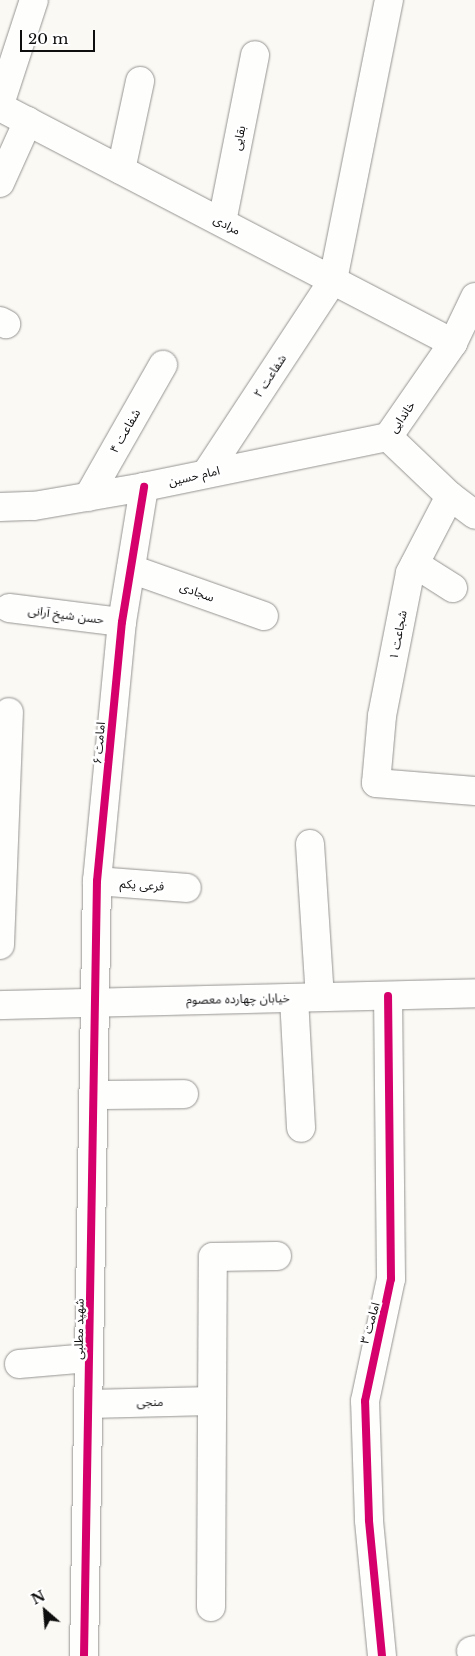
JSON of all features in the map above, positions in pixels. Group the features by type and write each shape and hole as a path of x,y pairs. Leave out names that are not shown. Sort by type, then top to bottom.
{"street":[{"path":"0,105 34,0"},
{"path":"333,280 389,0"},
{"name":"بقایی","path":"222,222 255,55"},
{"path":"121,170 140,82"},
{"name":"مرادی","path":"0,105 453,343"},
{"path":"0,183 28,121"},
{"name":"شفاعت ۲","path":"207,472 333,280"},
{"name":"خاندایی","path":"473,306 453,343 388,436 450,496 475,515"},
{"name":"شفاعت ۴","path":"88,497 163,365"},
{"name":"امام حسین","path":"0,507 34,506 144,487 207,472 388,436"},
{"name":"امامت ۶","path":"95,1003 98,881 122,622 144,487"},
{"name":"شجاعت ۱","path":"450,496 410,573 382,716 376,783 475,791"},
{"path":"415,564 453,588"},
{"name":"سجادی","path":"131,569 264,616"},
{"name":"حسن شیخ آرانی","path":"9,608 122,622"},
{"path":"0,945 9,712"},
{"path":"310,844 320,997"},
{"name":"فرعی یکم","path":"98,881 187,888"},
{"name":"خیابان چهارده معصوم","path":"0,1005 475,993"},
{"name":"امامت ۳","path":"382,1656 369,1520 365,1401 391,1279 388,996"},
{"path":"294,998 301,1128"},
{"name":"شهید مطلبی","path":"84,1656 95,1003"},
{"path":"93,1095 184,1094"},
{"path":"211,1607 213,1257 277,1256"},
{"path":"19,1364 89,1358"},
{"name":"منجی","path":"89,1404 211,1401"}],"cycle path":[{"path":"84,1656 97,881 122,622 144,487"},
{"path":"382,1656 369,1520 365,1401 391,1279 388,996"}]}
